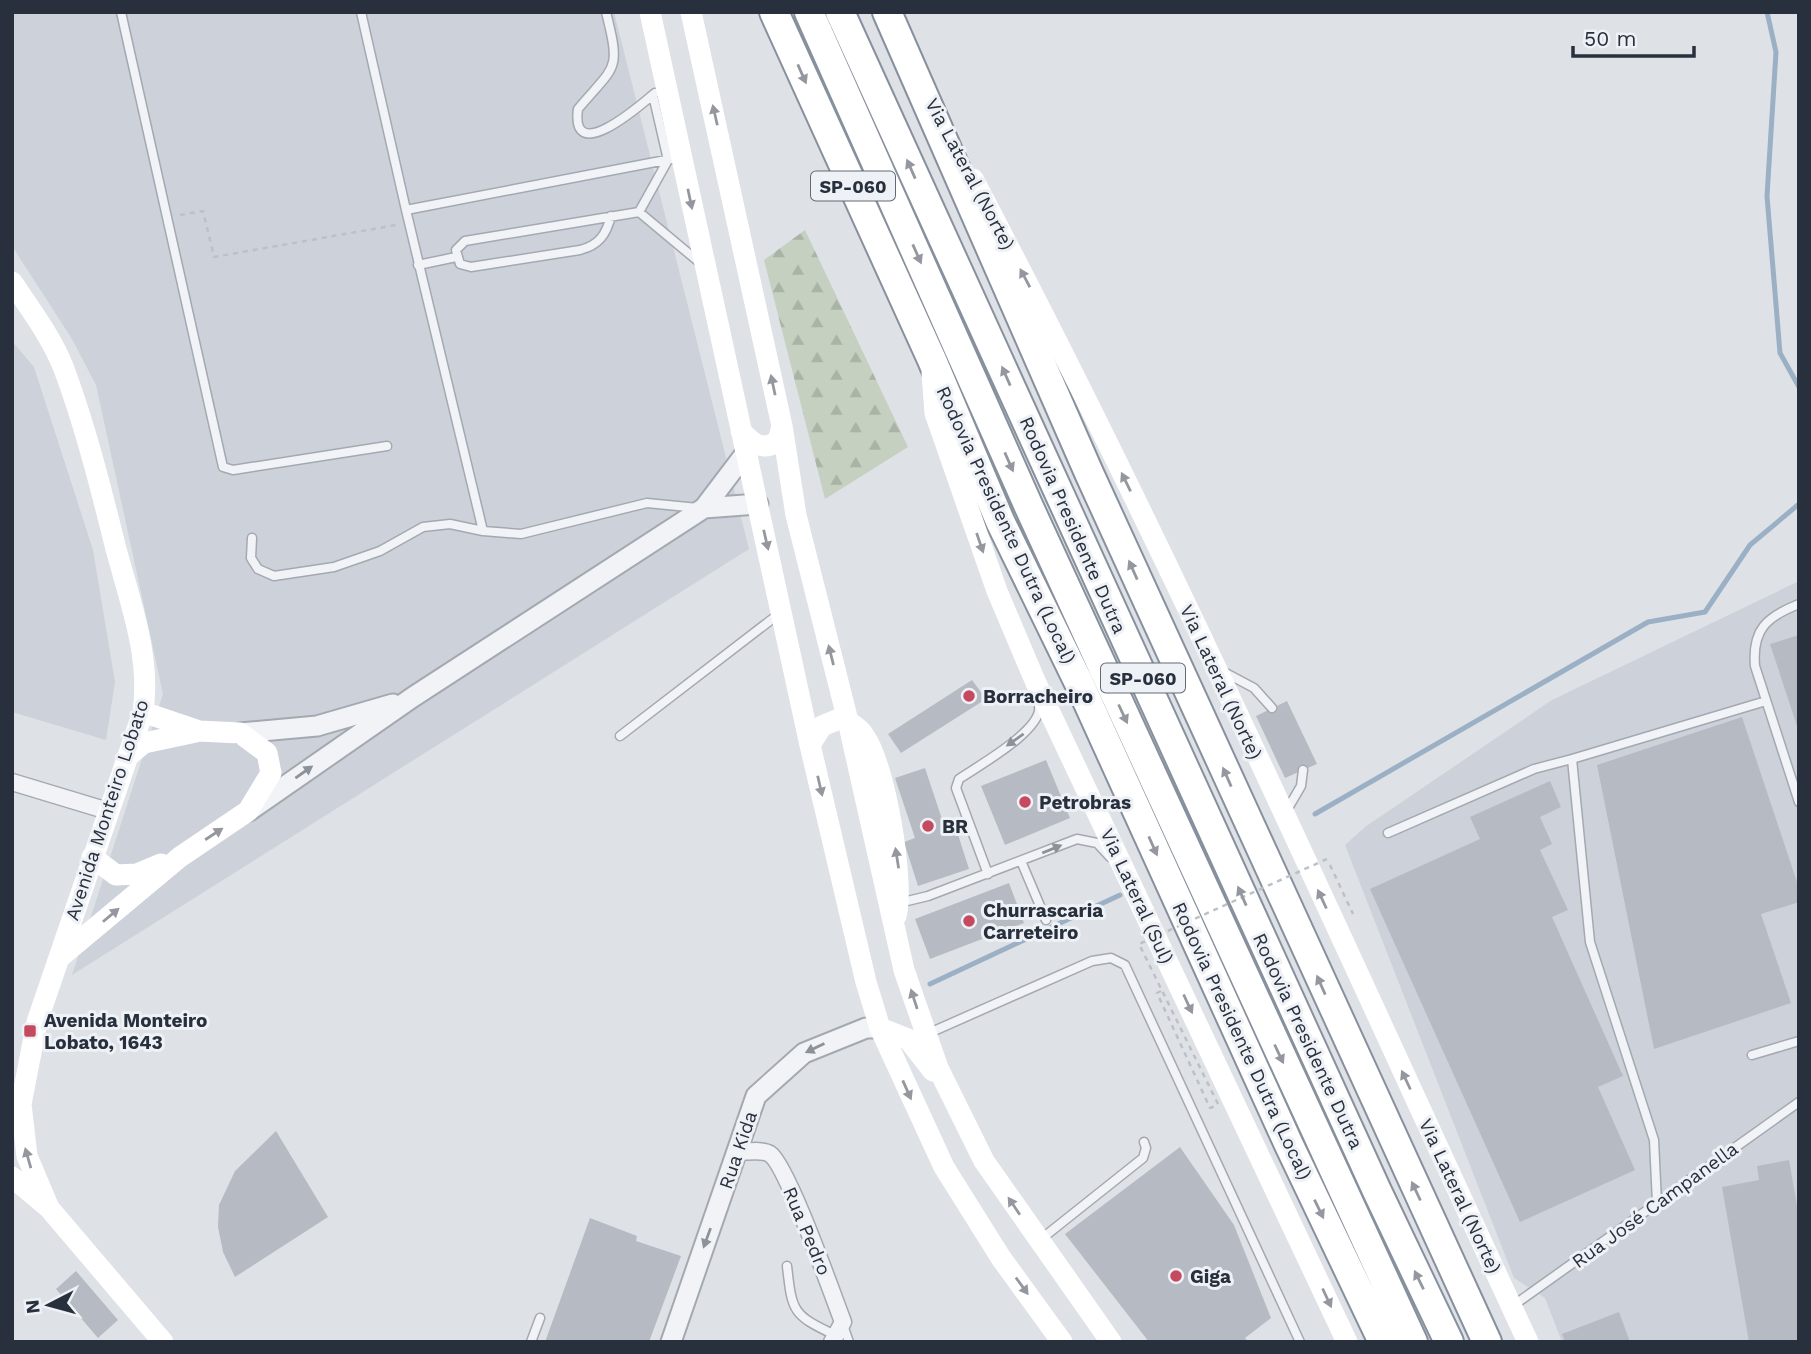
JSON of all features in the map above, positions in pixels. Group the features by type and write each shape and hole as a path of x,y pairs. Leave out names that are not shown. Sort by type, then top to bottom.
{"highway":[{"name":"Rodovia Presidente Dutra (Local)","path":"774,12 932,360 1000,521 1079,683 1289,1145 1383,1342"},
{"name":"Rodovia Presidente Dutra","path":"809,12 1040,531 1413,1342"},
{"name":"Rodovia Presidente Dutra","path":"840,12 1371,1179 1449,1342"},
{"name":"Rodovia Presidente Dutra","path":"891,22 1089,474 1401,1161 1487,1342"}],"main road":[{"path":"649,12 660,90 674,159 704,266 783,611 810,746 866,982 880,1028 944,1167 1001,1258 1062,1342"},
{"path":"691,12 782,426 796,515 848,721 893,925 926,1034 946,1086 984,1161 1038,1242 1111,1342"},
{"name":"Via Lateral (Norte)","path":"891,22 1046,317 1215,668 1528,1342"},
{"name":"Avenida Monteiro Lobato","path":"12,282 43,328 63,368 94,464 144,653 146,692 143,712 37,1022 17,1111 27,1156 49,1208"},
{"name":"Via Lateral (Sul)","path":"932,360 935,413 997,591 1036,683 1347,1342"},
{"path":"741,430 756,445 768,446 778,441 782,426"},
{"path":"143,712 199,731"},
{"path":"810,746 822,726 839,719 848,721 866,737 875,758 897,856 899,903 893,925"},
{"path":"59,959 180,857 248,811 267,782 271,763 260,746 240,733 199,731 144,743 127,757"},
{"path":"92,857 110,873 127,876 180,857"},
{"path":"880,1028 908,1039 946,1086"},
{"name":"Avenida Monteiro Lobato","path":"12,1177 49,1208 159,1341"}],"street":[{"path":"248,811 413,697 704,508 745,454"},
{"path":"704,508 758,504"},
{"path":"240,733 317,726 413,697"},
{"path":"12,782 108,811"},
{"name":"Rua Kida","path":"671,1342 756,1096 767,1083 804,1053 866,1028 880,1028"},
{"name":"Rua Pedro","path":"738,1152 763,1152 773,1157 813,1238 839,1335"}],"lane":[{"path":"121,12 223,467 233,470 387,446"},
{"path":"361,12 418,265 483,531"},
{"path":"606,12 616,58 612,70 578,109 578,121 589,133 612,129 660,90"},
{"path":"406,210 674,159"},
{"path":"639,212 674,159"},
{"path":"611,216 602,238 593,246 580,250 471,267 460,264 456,257 456,250 465,241 611,216 639,212 704,266"},
{"path":"418,265 456,257"},
{"path":"251,538 251,558 258,569 274,576 334,566 380,551 423,527 450,524 483,531 521,534 647,503 704,508"},
{"path":"1799,604 1782,610 1767,621 1756,639 1755,666 1799,802"},
{"path":"620,737 783,611"},
{"path":"1215,668 1254,688 1272,708"},
{"path":"988,874 956,788 959,779 1032,728 1040,712 1036,683"},
{"path":"1388,833 1534,769 1766,701"},
{"path":"1572,759 1590,942 1654,1140 1657,1203"},
{"path":"1285,820 1301,786 1303,770"},
{"path":"899,903 988,874 1077,839 1097,843 1128,875"},
{"path":"1021,862 1046,920"},
{"path":"926,1034 1092,961 1111,958 1125,965 1300,1342"},
{"path":"1752,1055 1799,1041"},
{"name":"Rua José Campanella","path":"1512,1307 1799,1102"},
{"path":"1038,1242 1143,1158 1144,1142"},
{"path":"787,1266 791,1305 798,1315 839,1335"},
{"path":"531,1342 540,1318"}],"path":[{"path":"166,218 203,211 214,257 410,222"},
{"path":"1178,984 1157,993 1210,1108 1218,1104 1139,944 1327,859"}],"shaded area":[{"path":"12,12 614,12 749,549 72,975 163,694 96,385 72,339 12,246"},
{"path":"12,341 34,367 93,550 115,682 106,740 12,712"},
{"path":"1799,581 1799,1342 1562,1342 1545,1298 1514,1278 1345,845 1365,827 1552,700"}],"green space":[{"path":"805,230 908,447 825,499 764,260"}],"building":[{"path":"1799,635 1799,729 1798,729 1770,644"},
{"path":"972,680 986,699 901,753 888,734"},
{"path":"1287,701 1317,764 1285,778 1256,716"},
{"path":"1742,717 1799,888 1799,902 1761,914 1791,1003 1654,1049 1597,765"},
{"name":"Petrobras","path":"1046,760 1070,818 1005,845 981,786"},
{"name":"BR","path":"925,768 945,828 955,825 969,869 918,886 904,842 915,838 895,778"},
{"path":"1550,781 1561,807 1540,817 1552,844 1540,850 1568,910 1552,917 1623,1076 1598,1087 1635,1170 1520,1222 1370,889 1480,839 1470,817"},
{"name":"Churrascaria Carreteiro","path":"1009,883 1024,923 930,959 915,919"},
{"path":"276,1131 328,1217 235,1277 223,1252 218,1227 219,1205 235,1171"},
{"name":"Giga","path":"1180,1147 1234,1225 1271,1318 1245,1338 1248,1342 1149,1342 1065,1234"},
{"path":"1789,1160 1799,1217 1799,1342 1749,1342 1722,1187 1759,1180 1757,1166"},
{"path":"590,1218 637,1236 636,1241 681,1256 649,1342 545,1342"},
{"path":"76,1271 118,1320 98,1338 56,1289"},
{"path":"1619,1312 1630,1342 1565,1342 1562,1334"}],"waterway":[{"path":"1767,12 1776,52 1767,196 1780,353 1799,387"},
{"path":"1315,814 1648,622 1705,612 1750,545 1799,504"},
{"path":"930,984 1120,895"}],"place":[{"name":"Borracheiro","path":"969,696"},
{"name":"Petrobras","path":"1025,802"},
{"name":"BR","path":"928,826"},
{"name":"Churrascaria Carreteiro","path":"969,921"},
{"name":"Avenida Monteiro Lobato, 1643","path":"30,1031"},
{"name":"Giga","path":"1176,1276"}]}
